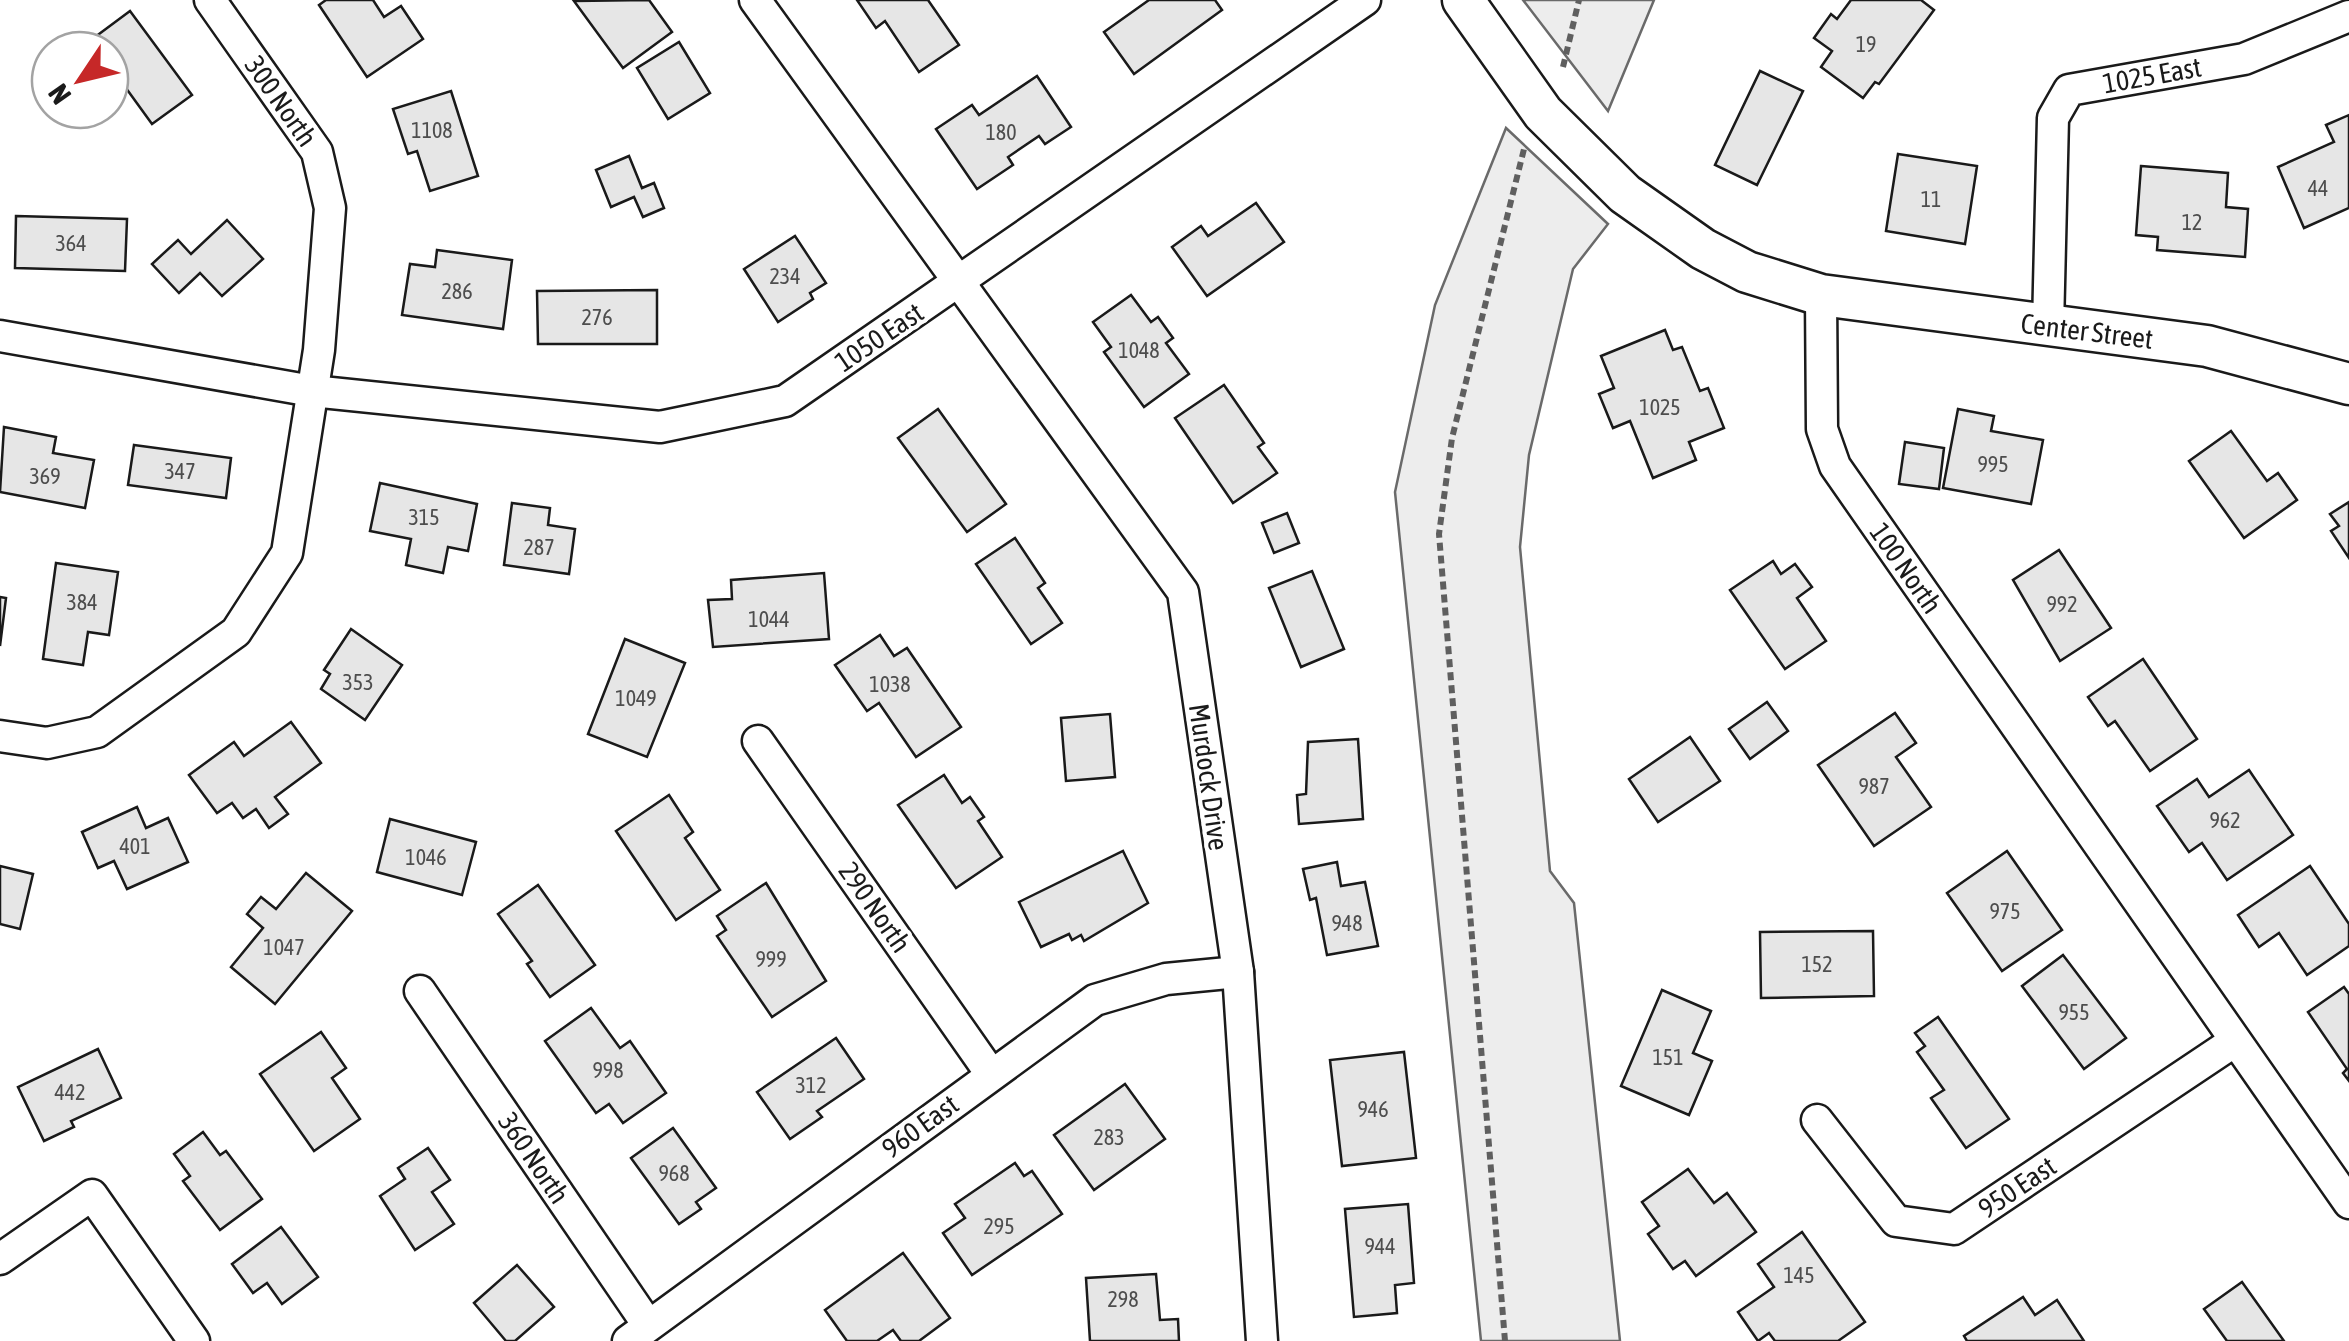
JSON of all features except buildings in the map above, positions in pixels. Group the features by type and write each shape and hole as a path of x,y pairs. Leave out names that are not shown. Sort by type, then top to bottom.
{"street":[{"name":"300 North","path":"0,736 47,744 97,732 236,632 287,552 312,391 330,208 317,152 210,0"},
{"name":"Murdock Drive","path":"756,0 958,286 1183,592 1238,972 1262,1341"},
{"name":"1050 East","path":"0,336 312,391 660,426 785,401 958,286 1365,0"},
{"path":"1462,0 1542,113 1625,194 1703,249 1747,272 1821,295"},
{"name":"1025 East","path":"2048,327 2053,118 2068,90 2244,59 2349,16"},
{"name":"Center Street","path":"1821,295 2207,346 2349,384"},
{"name":"100 North","path":"1821,295 1822,429 1835,466 2349,1204"},
{"name":"290 North","path":"758,741 991,1074"},
{"name":"960 East","path":"638,1333 1095,1000 1166,978 1238,972"},
{"name":"360 North","path":"420,990 638,1333"},
{"name":"950 East","path":"1817,1120 1896,1221 1954,1229 2235,1042"},
{"path":"0,1260 92,1195 194,1341"}],"path":[{"path":"1563,67 1579,0"},
{"path":"1506,1341 1439,534 1452,438 1524,149"}],"shaded area":[{"path":"1523,0 1654,0 1608,111"},
{"path":"1506,128 1608,224 1573,269 1529,455 1520,547 1550,871 1574,903 1620,1341 1481,1341 1395,492 1435,305"}]}
